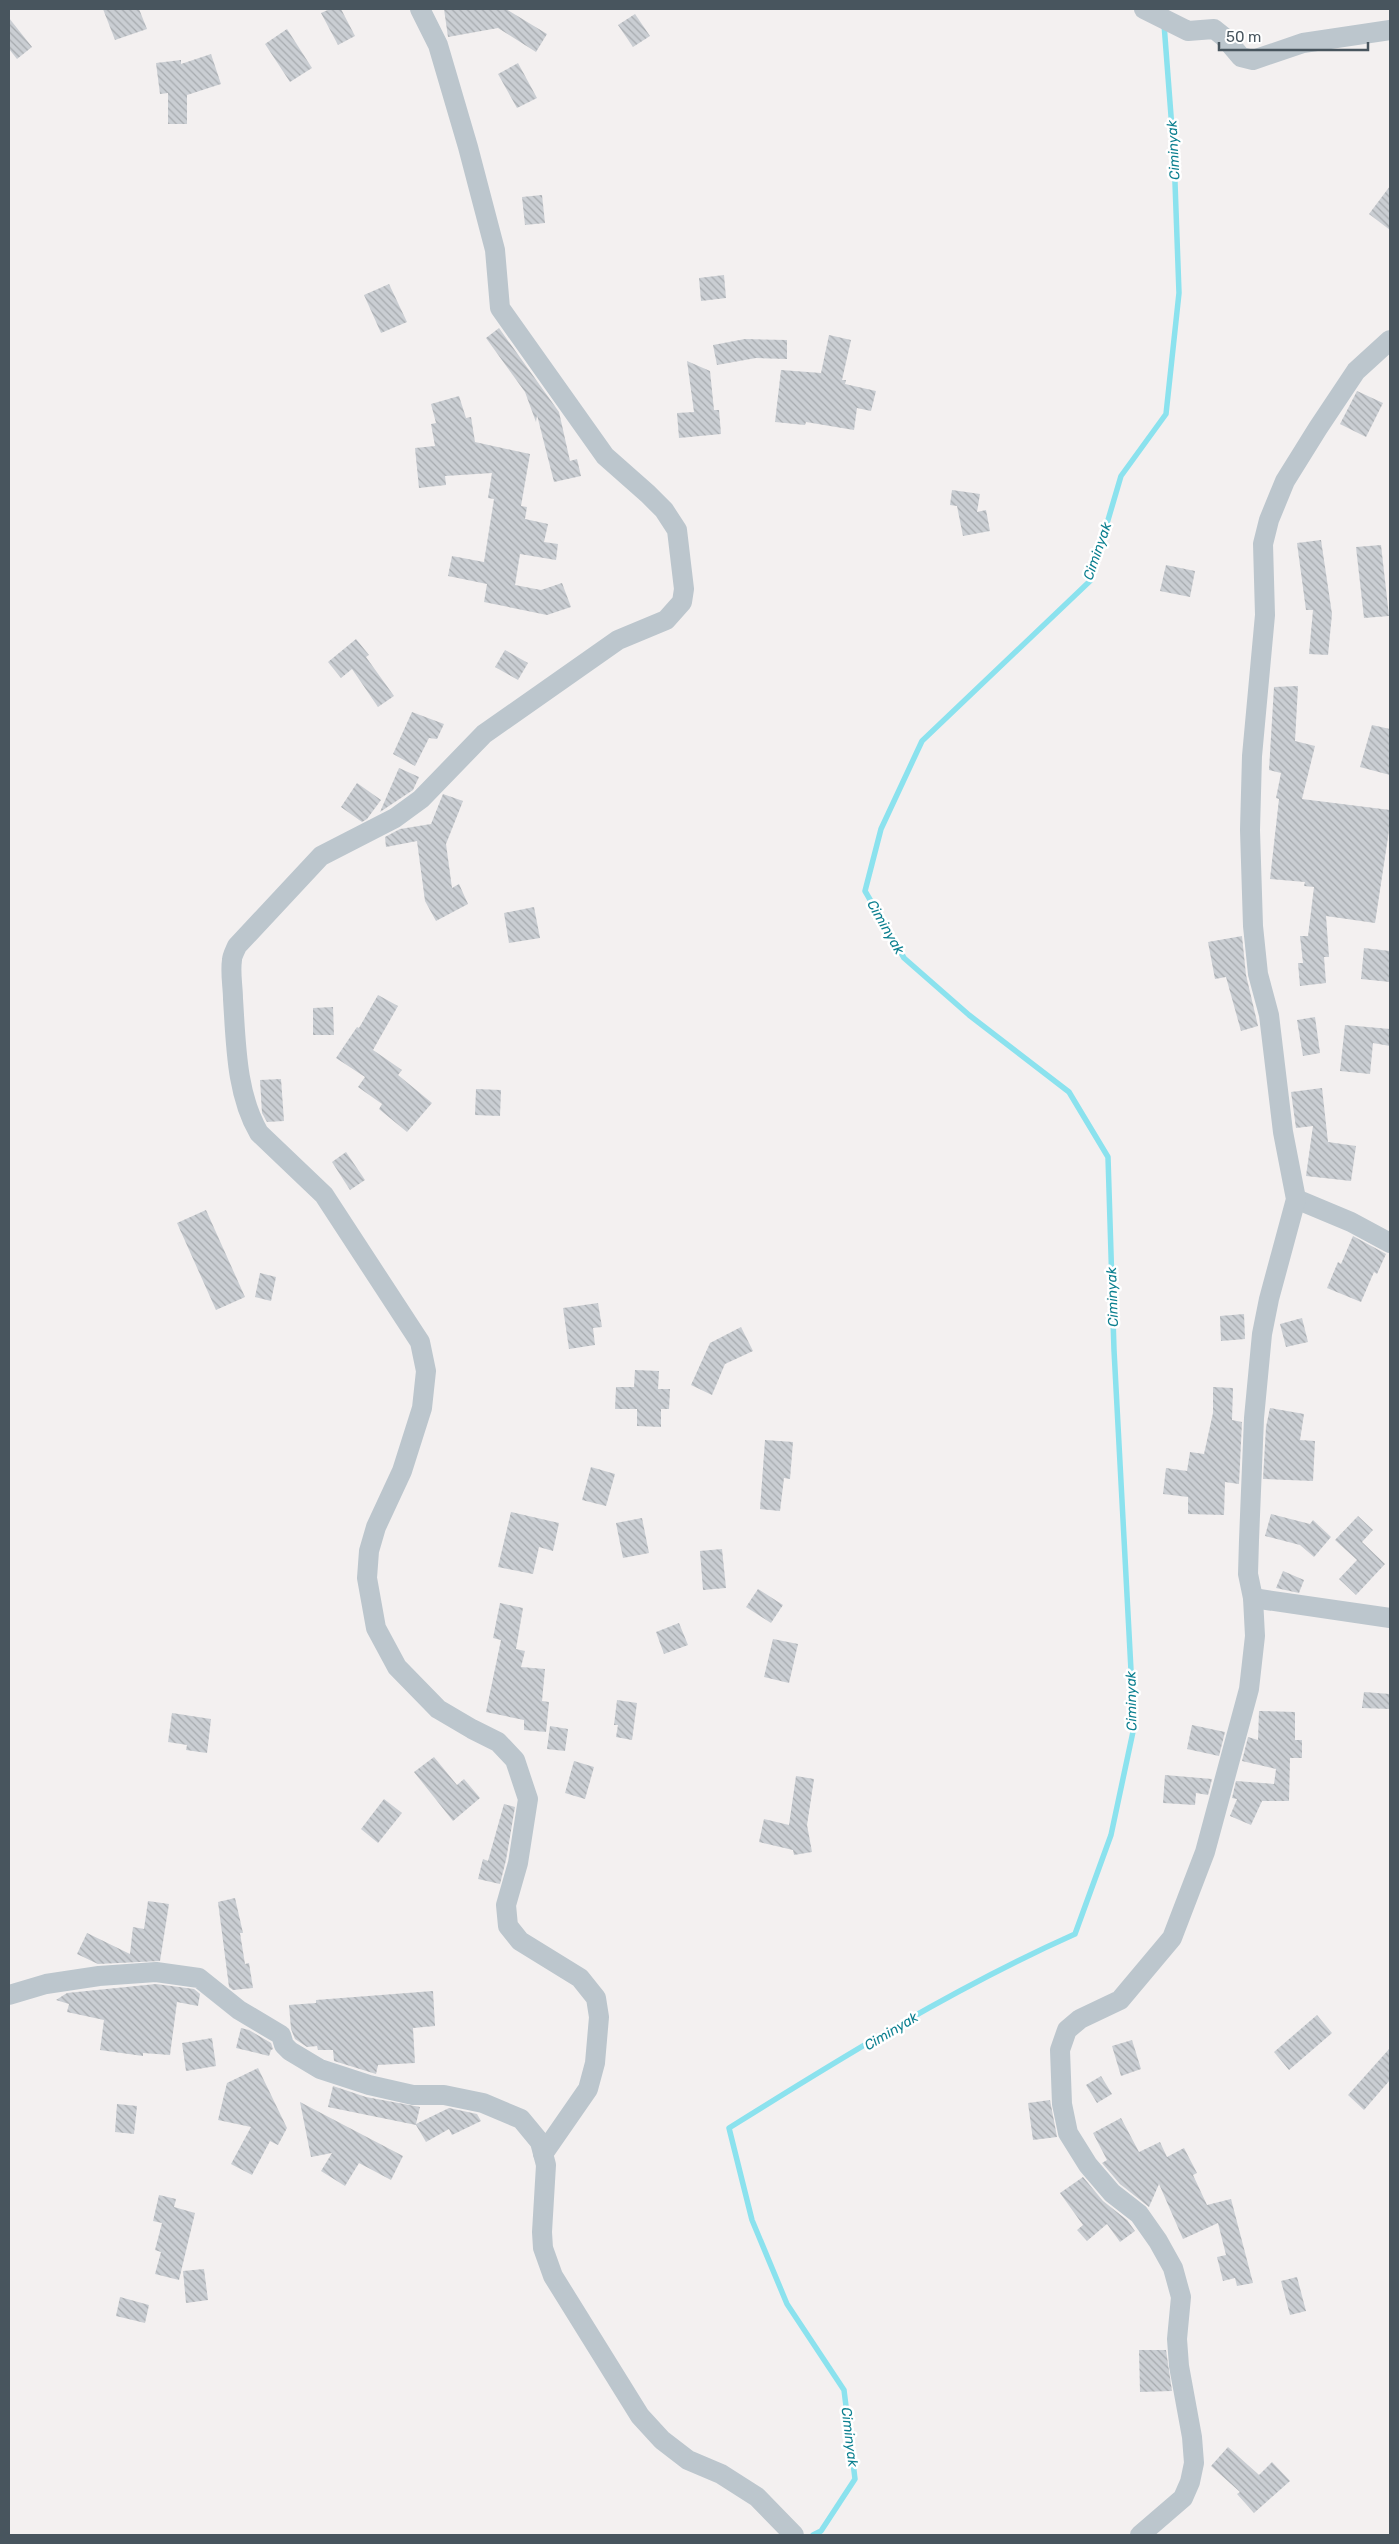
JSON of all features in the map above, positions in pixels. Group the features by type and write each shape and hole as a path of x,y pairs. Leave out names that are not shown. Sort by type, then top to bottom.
{"street":[{"path":"420,9 438,45 468,147 495,250 500,308 605,456 664,510 677,530 684,589 682,602 666,620 618,640 484,734 421,799 395,818 321,856 237,946 232,960 232,972 236,1039 245,1100 252,1121 259,1133 324,1195 420,1342 426,1371 422,1408 402,1471 376,1527 369,1551 367,1578 376,1628 397,1667 438,1709 498,1742 515,1760 528,1799 518,1862 506,1905 508,1926 520,1942 580,1978 596,1998 599,2017 595,2063 588,2088 543,2154"},
{"path":"1144,9 1188,31 1214,29 1224,37 1241,57 1253,60 1303,43 1390,30"},
{"path":"1140,2535 1183,2498 1190,2482 1194,2463 1192,2437 1179,2366 1177,2339 1181,2297 1172,2268 1158,2241 1139,2214 1112,2193 1088,2165 1068,2133 1062,2104 1060,2050 1067,2030 1080,2019 1120,2000 1172,1938 1205,1852 1249,1689 1255,1636 1253,1598 1248,1574 1249,1540 1254,1418 1262,1334 1269,1299 1296,1199 1288,1165 1269,1015 1258,974 1253,926 1250,830 1252,756 1265,615 1263,544 1269,520 1285,481 1356,372 1390,340"},
{"path":"1296,1199 1351,1222 1390,1243"},
{"path":"1253,1598 1390,1618"},
{"path":"9,1995 46,1984 99,1976 156,1972 199,1978 240,2010 281,2035 284,2045 290,2051 320,2069 369,2085 413,2095 444,2096 484,2103 522,2119 534,2132 543,2154 547,2183 542,2210 543,2248 553,2276 640,2416 662,2440 688,2460 721,2474 757,2497 787,2529"}],"building":[{"path":"103,9 139,9 147,29 115,40"},
{"path":"330,9 341,9 355,36 338,45 321,13"},
{"path":"444,9 506,9 547,34 536,52 498,28 448,37"},
{"path":"635,14 650,36 633,47 618,25"},
{"path":"9,18 32,47 17,59 9,49"},
{"path":"287,29 312,68 290,82 265,44"},
{"path":"211,54 221,84 187,95 187,124 168,124 168,93 160,94 156,63 181,60 181,64"},
{"path":"518,63 537,98 517,108 498,74"},
{"path":"1390,186 1390,230 1369,214"},
{"path":"542,195 545,223 525,225 522,197"},
{"path":"724,275 726,298 701,301 699,278"},
{"path":"389,284 407,322 381,333 364,295"},
{"path":"499,328 559,412 570,461 577,459 581,476 554,482 537,415 536,422 525,392 486,338"},
{"path":"829,335 851,340 842,380 846,380 845,384 876,391 871,411 857,408 854,430 806,422 805,425 775,422 781,370 821,373"},
{"path":"745,339 787,340 787,359 756,358 717,365 713,345"},
{"path":"687,361 710,371 714,410 719,410 721,434 679,438 677,413 694,412"},
{"path":"1357,391 1383,403 1366,437 1340,424"},
{"path":"459,396 466,418 471,417 475,442 530,454 521,506 527,507 525,519 548,524 544,542 558,544 556,560 520,554 515,585 541,590 562,583 571,607 547,615 484,602 487,584 448,576 452,556 484,562 494,499 488,498 492,473 445,476 446,485 419,488 415,448 435,446 431,424 436,423 431,404"},
{"path":"952,490 980,494 977,512 986,510 990,531 963,536 957,506 950,505"},
{"path":"1321,540 1332,614 1328,655 1309,654 1313,610 1306,610 1297,543"},
{"path":"1381,545 1389,616 1364,618 1356,547"},
{"path":"1166,565 1195,571 1190,597 1160,591"},
{"path":"356,639 369,655 366,657 394,696 378,707 352,669 341,678 328,662"},
{"path":"505,650 528,663 518,680 495,667"},
{"path":"1298,686 1295,741 1315,746 1302,799 1390,810 1390,824 1375,923 1326,916 1329,957 1324,957 1326,983 1300,986 1298,963 1303,963 1300,936 1308,936 1314,887 1304,886 1305,882 1270,879 1279,799 1276,798 1281,773 1269,770 1274,687"},
{"path":"412,712 444,724 437,739 429,738 415,766 393,754"},
{"path":"1372,725 1390,729 1390,775 1360,767"},
{"path":"399,768 419,777 413,790 380,812"},
{"path":"357,783 381,800 367,819 362,822 341,807"},
{"path":"443,794 463,801 446,844 452,888 459,884 468,904 436,921 425,901 417,841 386,847 385,837 400,829 431,824"},
{"path":"534,907 540,938 509,943 504,913"},
{"path":"1242,936 1246,975 1258,1026 1241,1031 1226,977 1215,979 1208,942"},
{"path":"1364,948 1390,951 1390,982 1361,979"},
{"path":"378,995 398,1006 373,1050 402,1070 398,1075 432,1103 407,1132 379,1109 382,1104 358,1087 365,1077 336,1058 357,1027 359,1028"},
{"path":"333,1007 334,1035 313,1035 313,1008"},
{"path":"1315,1017 1320,1053 1303,1056 1297,1020"},
{"path":"1345,1025 1390,1029 1390,1046 1373,1043 1370,1074 1340,1071"},
{"path":"281,1079 284,1121 267,1122 262,1113 260,1080"},
{"path":"1322,1088 1328,1142 1356,1146 1351,1181 1306,1176 1313,1126 1296,1128 1291,1092"},
{"path":"476,1089 501,1090 500,1116 475,1115"},
{"path":"346,1152 365,1180 350,1190 332,1162"},
{"path":"206,1210 245,1297 216,1310 177,1223"},
{"path":"1353,1236 1386,1254 1377,1274 1374,1272 1361,1302 1327,1288 1338,1262 1341,1264"},
{"path":"260,1273 276,1277 271,1301 255,1297"},
{"path":"598,1303 602,1327 593,1328 595,1345 569,1349 563,1308"},
{"path":"1244,1314 1245,1339 1221,1341 1220,1316"},
{"path":"1302,1318 1308,1342 1286,1347 1280,1324"},
{"path":"741,1327 753,1351 725,1364 712,1395 691,1385 710,1343"},
{"path":"635,1370 659,1371 658,1389 670,1389 669,1409 661,1409 661,1427 637,1426 637,1409 615,1409 616,1387 634,1387"},
{"path":"1213,1387 1233,1388 1232,1420 1242,1422 1239,1484 1225,1482 1224,1515 1188,1514 1188,1497 1163,1494 1166,1468 1187,1471 1190,1452 1204,1454 1213,1413"},
{"path":"1270,1408 1304,1414 1300,1440 1315,1441 1313,1481 1263,1479 1266,1427"},
{"path":"765,1440 793,1442 790,1479 784,1478 780,1511 760,1509"},
{"path":"591,1467 615,1474 606,1506 582,1500"},
{"path":"511,1512 559,1523 553,1551 539,1547 533,1574 498,1567"},
{"path":"1271,1514 1310,1524 1313,1520 1331,1537 1314,1557 1300,1545 1265,1536"},
{"path":"1358,1516 1373,1530 1362,1542 1385,1564 1356,1595 1339,1579 1357,1560 1335,1540"},
{"path":"642,1518 649,1553 623,1558 616,1523"},
{"path":"722,1549 726,1588 703,1590 700,1551"},
{"path":"1283,1571 1304,1580 1299,1593 1276,1588"},
{"path":"758,1589 783,1605 771,1623 746,1607"},
{"path":"500,1603 523,1608 516,1649 525,1651 521,1667 545,1669 542,1701 549,1702 546,1732 524,1730 524,1720 486,1712 501,1640 493,1638"},
{"path":"679,1623 688,1645 664,1654 656,1632"},
{"path":"773,1639 798,1644 789,1683 764,1677"},
{"path":"1364,1692 1390,1694 1390,1709 1362,1708"},
{"path":"617,1700 637,1703 632,1740 616,1737 618,1725 614,1725"},
{"path":"1259,1711 1295,1712 1295,1740 1302,1740 1302,1758 1290,1758 1289,1801 1262,1801 1251,1825 1230,1816 1237,1799 1232,1798 1236,1781 1274,1784 1276,1769 1242,1761 1248,1737 1258,1740"},
{"path":"172,1713 211,1719 207,1753 186,1750 187,1745 168,1742"},
{"path":"1192,1725 1225,1732 1219,1756 1187,1749"},
{"path":"550,1726 568,1729 565,1751 547,1749"},
{"path":"434,1757 457,1785 464,1779 480,1798 453,1821 414,1772"},
{"path":"574,1761 594,1767 585,1799 565,1793"},
{"path":"1165,1775 1212,1779 1208,1795 1196,1793 1195,1805 1163,1803"},
{"path":"796,1776 814,1779 807,1825 812,1852 794,1855 793,1850 759,1842 764,1819 789,1825"},
{"path":"384,1799 402,1813 378,1843 361,1829"},
{"path":"504,1804 515,1807 500,1884 478,1879 483,1859 488,1861"},
{"path":"235,1898 243,1933 240,1933 245,1964 249,1963 253,1988 233,1990 229,1987 218,1902"},
{"path":"148,1901 169,1904 160,1961 98,1964 77,1954 87,1933 130,1954 133,1927 144,1929"},
{"path":"156,1984 194,1989 200,1994 198,2006 177,2002 170,2055 143,2053 143,2056 100,2050 104,2020 67,2012 69,2004 56,2000 67,1993"},
{"path":"433,1991 435,2026 413,2028 415,2063 378,2065 376,2074 334,2061 333,2050 318,2050 317,2046 307,2047 295,2039 291,2029 289,2005 316,2003 316,2000"},
{"path":"1317,2015 1332,2033 1289,2070 1274,2052"},
{"path":"241,2028 249,2030 271,2043 273,2049 269,2056 236,2048"},
{"path":"212,2038 216,2066 186,2071 182,2043"},
{"path":"1132,2040 1141,2069 1121,2076 1112,2046"},
{"path":"1390,2048 1390,2080 1364,2110 1348,2095"},
{"path":"258,2068 287,2128 278,2145 270,2141 252,2175 231,2164 251,2127 218,2120 227,2083"},
{"path":"1101,2076 1112,2094 1097,2103 1086,2085"},
{"path":"333,2086 366,2097 420,2107 416,2124 449,2108 477,2114 481,2121 452,2135 449,2129 426,2142 416,2125 328,2107"},
{"path":"1050,2100 1057,2137 1033,2140 1028,2103"},
{"path":"300,2102 403,2156 391,2180 359,2163 345,2186 321,2171 332,2153 311,2157"},
{"path":"117,2104 137,2106 134,2134 115,2132"},
{"path":"1121,2118 1139,2152 1160,2142 1167,2157 1184,2148 1197,2173 1193,2175 1207,2205 1231,2199 1253,2283 1237,2286 1235,2278 1223,2281 1217,2257 1226,2255 1218,2223 1183,2239 1159,2184 1149,2207 1120,2184 1102,2163 1107,2160 1093,2133"},
{"path":"1083,2177 1103,2201 1127,2220 1135,2231 1120,2242 1107,2224 1087,2241 1077,2230 1083,2225 1060,2193"},
{"path":"159,2195 176,2199 174,2207 195,2213 179,2280 155,2274 161,2252 155,2250 162,2223 153,2221"},
{"path":"204,2269 208,2300 186,2303 183,2271"},
{"path":"1297,2277 1306,2311 1290,2315 1281,2281"},
{"path":"120,2297 149,2305 145,2323 116,2316"},
{"path":"1139,2350 1166,2350 1172,2391 1140,2392"},
{"path":"1228,2447 1259,2475 1272,2462 1290,2481 1254,2513 1237,2494 1240,2492 1211,2466"}],"waterway":[{"name":"Ciminyak","path":"813,2535 821,2531 855,2479 844,2390 787,2304 752,2220 729,2128 899,2025 986,1977 1075,1934 1111,1835 1134,1727 1114,1350 1108,1157 1069,1092 969,1015 904,958 865,891 881,829 922,741 1090,581 1121,476 1166,414 1179,293 1174,155 1164,24"}]}
